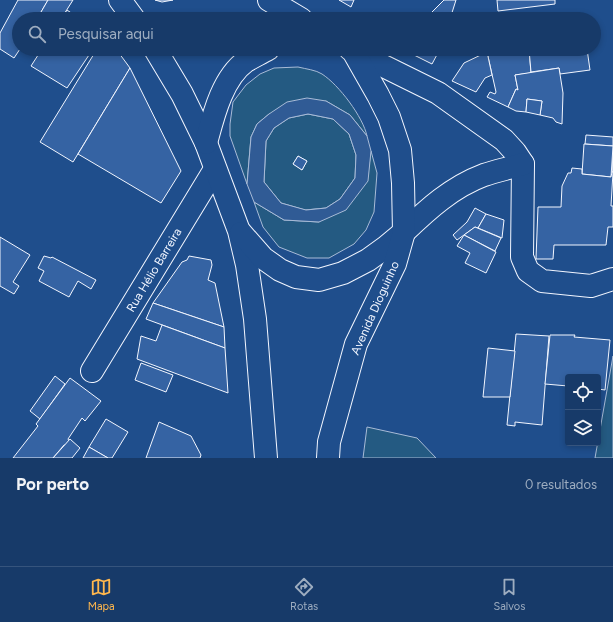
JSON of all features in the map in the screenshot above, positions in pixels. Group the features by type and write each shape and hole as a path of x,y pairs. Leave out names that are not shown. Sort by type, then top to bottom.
{"main road":[{"path":"120,0 129,12"},
{"path":"269,0 289,12"},
{"path":"159,56 182,94 206,144 239,231 247,265 255,319 266,458"},
{"path":"206,144 215,109 222,92 234,74 245,62 256,56"},
{"name":"Avenida Dioguinho","path":"328,458 329,442 356,344 395,264 404,232 403,183 400,150 389,117 378,95 352,56"},
{"path":"361,56 438,93 504,140 515,152 523,164 522,257 528,271 542,281 591,286 613,279"},
{"path":"239,231 263,258 280,270 296,277 319,280 342,273 368,260 404,232 431,206 453,191 484,175 523,164"},
{"name":"Rua Hélio Barreira","path":"92,371 215,169"}],"shaded area":[{"path":"298,67 320,73 329,79 343,93 361,120 367,136 350,115 326,101 269,114 257,124 251,137 247,184 230,136 233,102 246,85 260,74 274,68"},
{"path":"307,98 326,101 350,115 367,136 371,151 368,181 346,210 319,222 284,220 254,202 247,184 251,137 257,124 287,102","holes":["308,114 333,119 349,134 356,155 355,178 340,199 326,208 306,210 281,203 264,182 266,141 274,128 289,118"]},
{"path":"308,114 333,119 349,134 356,155 355,178 340,199 326,208 305,210 281,203 264,182 266,141 274,128 289,118","holes":["298,156 307,161 302,170 293,164"]},
{"path":"371,151 377,173 374,212 366,230 354,244 329,258 307,258 279,247 263,227 254,202 284,220 319,222 367,181"},
{"path":"613,356 613,458 595,458 597,446 601,446 601,424"},
{"path":"367,427 417,438 436,458 363,458"}],"building":[{"path":"18,0 48,0 41,12 12,12 12,56 15,56 14,58 0,49 0,33"},
{"path":"48,0 73,0 65,12 41,12"},
{"path":"155,0 173,0 162,2"},
{"path":"339,0 354,0 351,7"},
{"path":"444,0 456,0 452,12 432,12"},
{"path":"497,0 555,0 555,4 498,11"},
{"path":"37,56 88,56 67,88 31,66"},
{"path":"93,56 121,56 130,68 73,162 40,142"},
{"path":"416,56 436,56 432,64"},
{"path":"479,56 488,56 492,75 485,78 476,92 452,81 464,63"},
{"path":"488,56 530,56 531,73 515,75 518,90 516,89 508,107 487,97 490,92 495,94 496,92"},
{"path":"530,56 588,56 590,70 560,74 559,68 531,72"},
{"path":"130,68 181,171 161,203 78,154"},
{"path":"559,68 563,93 562,124 556,122 553,118 540,115 542,101 527,99 526,112 516,111 508,107 516,89 518,90 515,75"},
{"path":"527,99 542,101 540,115 526,112"},
{"path":"586,135 613,137 613,146 585,144"},
{"path":"584,144 613,146 611,177 582,174"},
{"path":"613,146 613,172 612,172"},
{"path":"298,156 307,161 302,170 293,164"},
{"path":"572,168 582,169 582,174 611,177 613,172 611,206 613,206 613,227 608,227 606,245 554,245 553,259 536,259 538,207 561,207 562,186 568,173 571,173"},
{"path":"475,208 486,214 478,228 475,227 457,240 453,235 467,222"},
{"path":"486,214 504,220 502,238 478,228"},
{"path":"475,227 501,238 495,251 464,235"},
{"path":"464,235 496,252 486,273 465,263 470,253 457,246"},
{"path":"0,237 30,255 13,282 19,286 14,294 0,286"},
{"path":"44,256 52,257 96,280 91,289 78,281 69,297 39,281 44,271 38,268"},
{"path":"189,256 211,260 212,265 208,280 215,283 224,327 153,303 182,262 187,260"},
{"path":"153,303 224,327 225,348 146,319"},
{"path":"162,325 225,348 228,393 137,359 141,336 156,341"},
{"path":"516,334 549,336 542,425 515,422 515,426 507,425"},
{"path":"550,335 575,335 574,337 610,340 605,390 601,389 601,374 565,374 565,386 545,384"},
{"path":"488,348 515,351 510,397 483,397"},
{"path":"141,363 173,375 166,392 135,380"},
{"path":"55,376 65,384 40,419 30,411"},
{"path":"70,378 101,401 85,421 82,418 68,439 69,441 53,458 13,458 38,426 36,424"},
{"path":"106,419 128,432 112,458 108,458 89,447"},
{"path":"159,422 191,436 201,455 200,458 146,458"},
{"path":"70,439 80,448 72,458 53,458"},
{"path":"89,447 108,458 83,458"}]}
